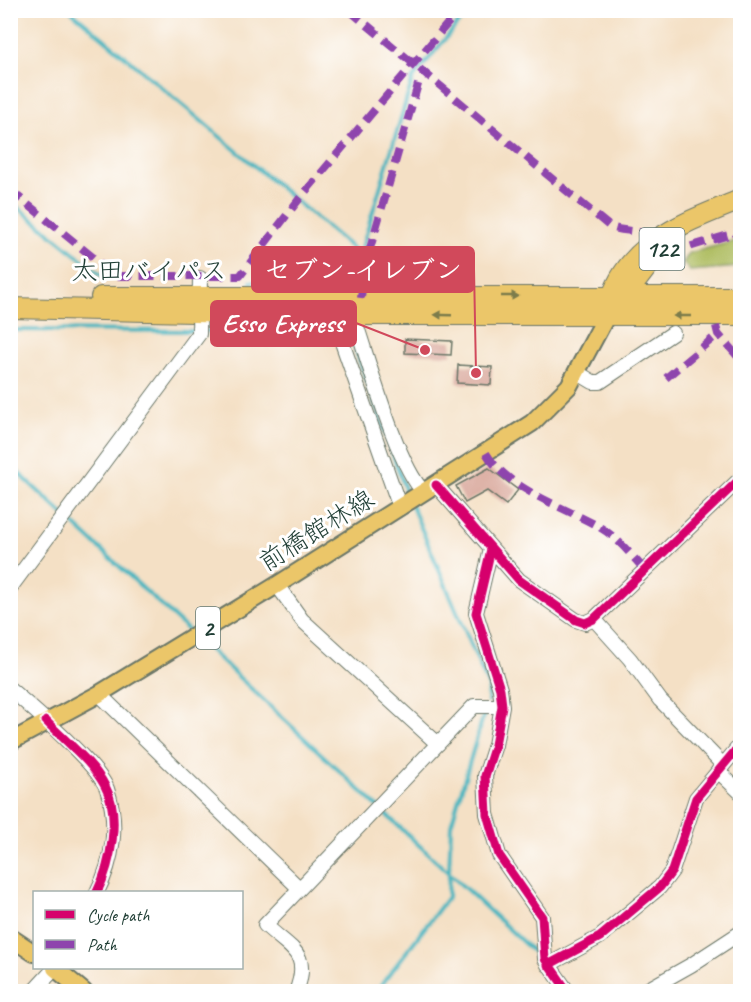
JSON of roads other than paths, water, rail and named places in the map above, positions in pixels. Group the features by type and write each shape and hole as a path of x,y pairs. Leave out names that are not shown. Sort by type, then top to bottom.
{"highway":[{"name":"122","path":"614,303 630,263 657,238 741,200"},
{"name":"122","path":"614,303 650,261 671,242 741,211"},
{"name":"太田バイパス","path":"10,296 200,296 614,303"},
{"name":"太田バイパス","path":"10,308 200,296 336,315 614,303"},
{"name":"122","path":"614,303 741,297"},
{"name":"122","path":"614,303 741,315"}],"main road":[{"name":"前橋館林線","path":"10,742 99,694 278,585 532,423 560,397 578,373 614,303"},
{"path":"10,937 33,953"},
{"path":"56,969 84,992"}],"street":[{"path":"10,588 195,339 200,328 200,296"},
{"path":"336,315 337,328 415,498 491,549 519,580 576,620 585,623 594,619 741,479"},
{"path":"357,315 357,327 413,480 415,498"},
{"path":"578,373 593,382 600,382 673,333"},
{"path":"296,992 304,972 302,962 265,925 438,744 487,706 500,689 476,619 491,549"},
{"path":"278,585 302,620 438,744"},
{"path":"594,619 630,659 660,700 741,792"},
{"path":"10,688 46,721 106,788 113,839 108,871 98,891"},
{"path":"99,694 299,888"},
{"path":"487,706 497,736 485,776 487,814 499,855 543,917 544,952 548,966 568,992"},
{"path":"548,966 600,937 660,887 672,871 696,798 741,745"},
{"path":"643,992 691,966 741,933"},
{"path":"43,988 54,969"}],"waterway":[{"path":"70,10 360,255"},
{"path":"251,282 336,276 337,273 355,271 413,78 469,10"},
{"path":"10,201 105,278"},
{"path":"203,331 327,327"},
{"path":"348,328 408,497"},
{"path":"10,330 196,331"},
{"path":"10,465 190,632"},
{"path":"411,504 489,687 488,702"},
{"path":"198,639 541,959"},
{"path":"376,992 448,897 451,825 485,710"}],"place":[{"name":"Esso Express","path":"425,350"},
{"name":"セブン-イレブン","path":"476,373"}]}
